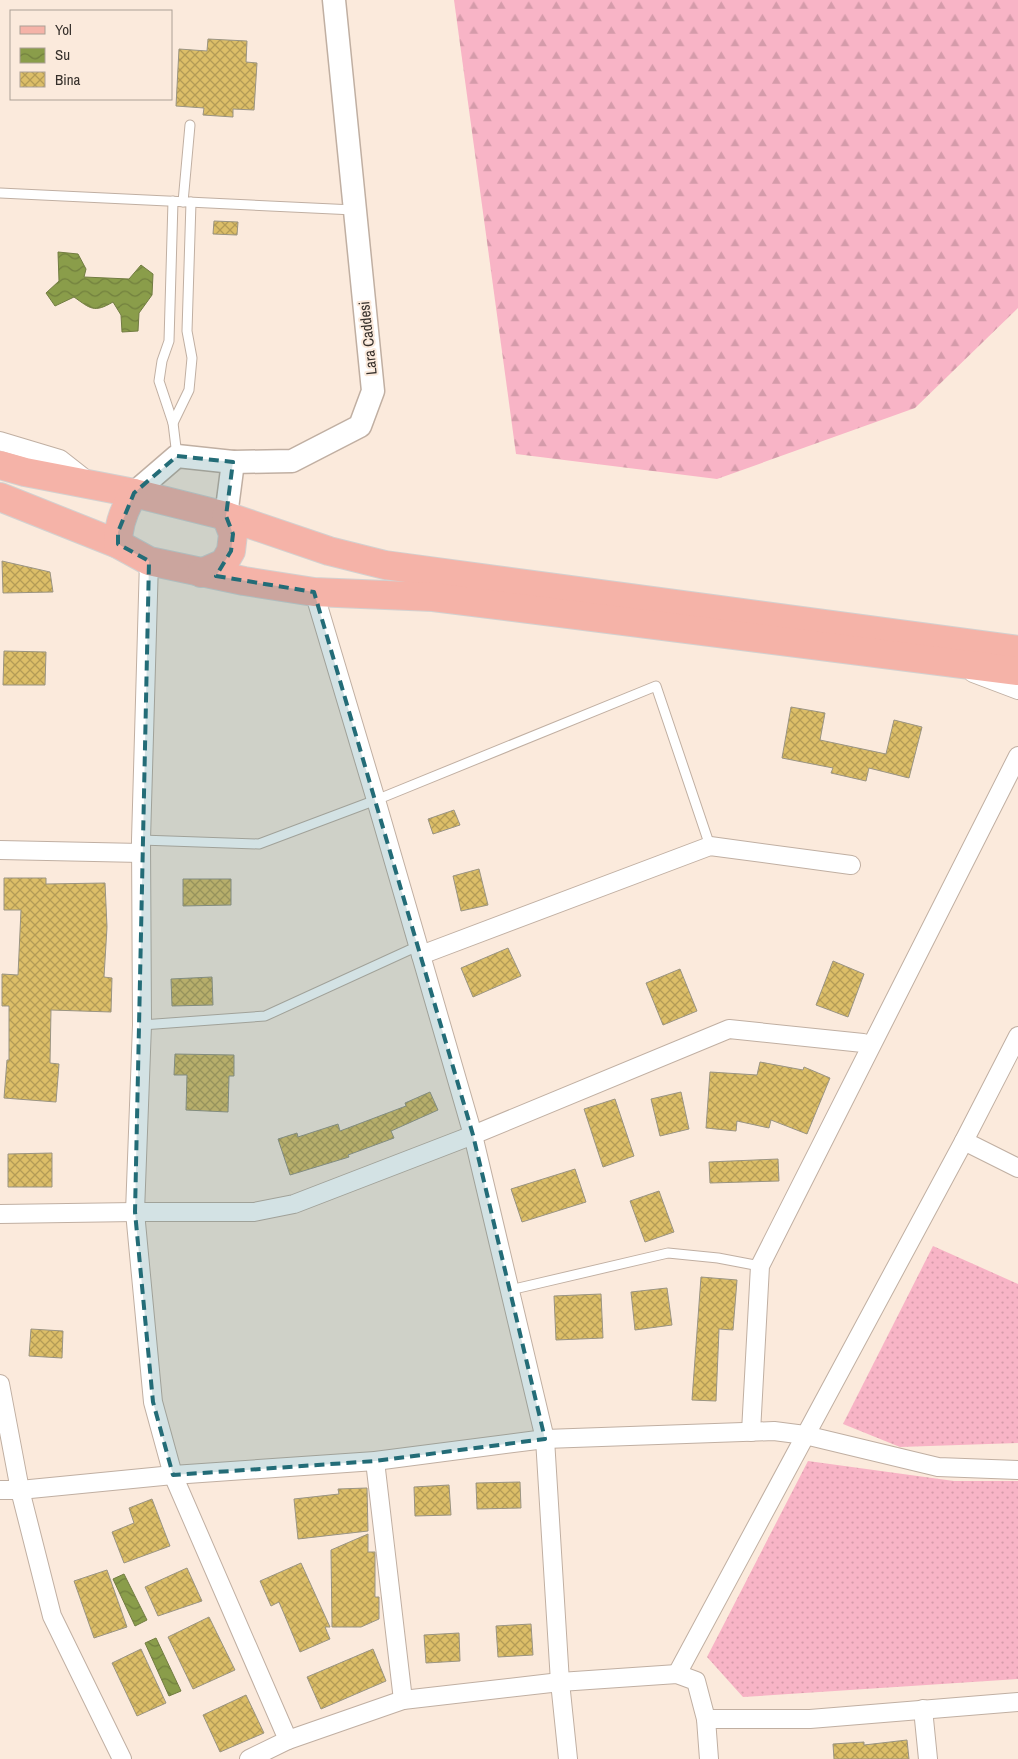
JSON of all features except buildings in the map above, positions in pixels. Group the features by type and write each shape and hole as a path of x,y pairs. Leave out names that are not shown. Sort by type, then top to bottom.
{"main road":[{"path":"0,465 134,493 226,516 329,551 385,565 1018,650"},
{"path":"118,544 118,532 122,516 134,493"},
{"path":"0,497 118,544 149,561 201,573 314,592 433,597 1018,671"},
{"path":"201,573 224,563 231,551 233,534 226,516"}],"street":[{"name":"Lara Caddesi","path":"176,456 234,462 292,461 360,426 373,391 334,0"},
{"path":"0,441 60,459 95,486"},
{"path":"134,493 176,456"},
{"path":"226,516 234,462"},
{"path":"149,561 141,847 142,1025 135,1212 153,1402 173,1475 288,1740"},
{"path":"314,592 473,1135 545,1440 560,1682 568,1759"},
{"path":"940,661 1018,690"},
{"path":"751,1432 760,1266 870,1045 1018,756"},
{"path":"419,951 710,846 852,864"},
{"path":"0,850 141,847"},
{"path":"0,1214 254,1212 294,1204 473,1135 729,1029 870,1045"},
{"path":"677,1674 964,1141 1018,1036"},
{"path":"964,1141 1018,1168"},
{"path":"0,1384 20,1490 52,1616 122,1759"},
{"path":"0,1490 20,1490 173,1475 374,1461 545,1440 774,1431 805,1435 938,1467 1018,1470"},
{"path":"374,1461 403,1700"},
{"path":"249,1759 288,1740 403,1700 560,1682 677,1674 696,1681 706,1719 709,1759"},
{"path":"706,1719 810,1719 1018,1702"},
{"path":"922,1709 928,1759"}],"lane":[{"path":"173,423 189,390 192,358 187,331 187,202 190,125"},
{"path":"0,193 355,210"},
{"path":"173,201 169,341 162,361 159,381 173,423 176,456"},
{"path":"141,847 259,844 376,800 656,686 710,846"},
{"path":"142,1025 265,1016 419,951"},
{"path":"510,1290 668,1254 718,1258 760,1266"}],"highlighted area":[{"path":"177,456 233,462 226,516 233,534 231,551 216,576 314,592 473,1135 545,1439 375,1461 173,1475 153,1402 135,1212 149,561 118,544 118,532 134,493"}],"green space":[{"path":"454,0 1018,0 1018,308 915,408 717,479 516,454"},
{"path":"933,1246 1018,1284 1018,1443 900,1447 843,1424"},
{"path":"808,1461 954,1481 1018,1481 1018,1679 743,1697 707,1657"}],"water":[{"path":"58,252 78,254 86,269 84,277 129,279 141,265 153,274 152,295 139,313 138,331 122,332 121,315 113,302 101,308 93,308 74,297 55,306 46,293 59,281"},
{"path":"124,1574 147,1620 135,1626 113,1579"},
{"path":"156,1638 181,1691 169,1696 145,1643"}]}
